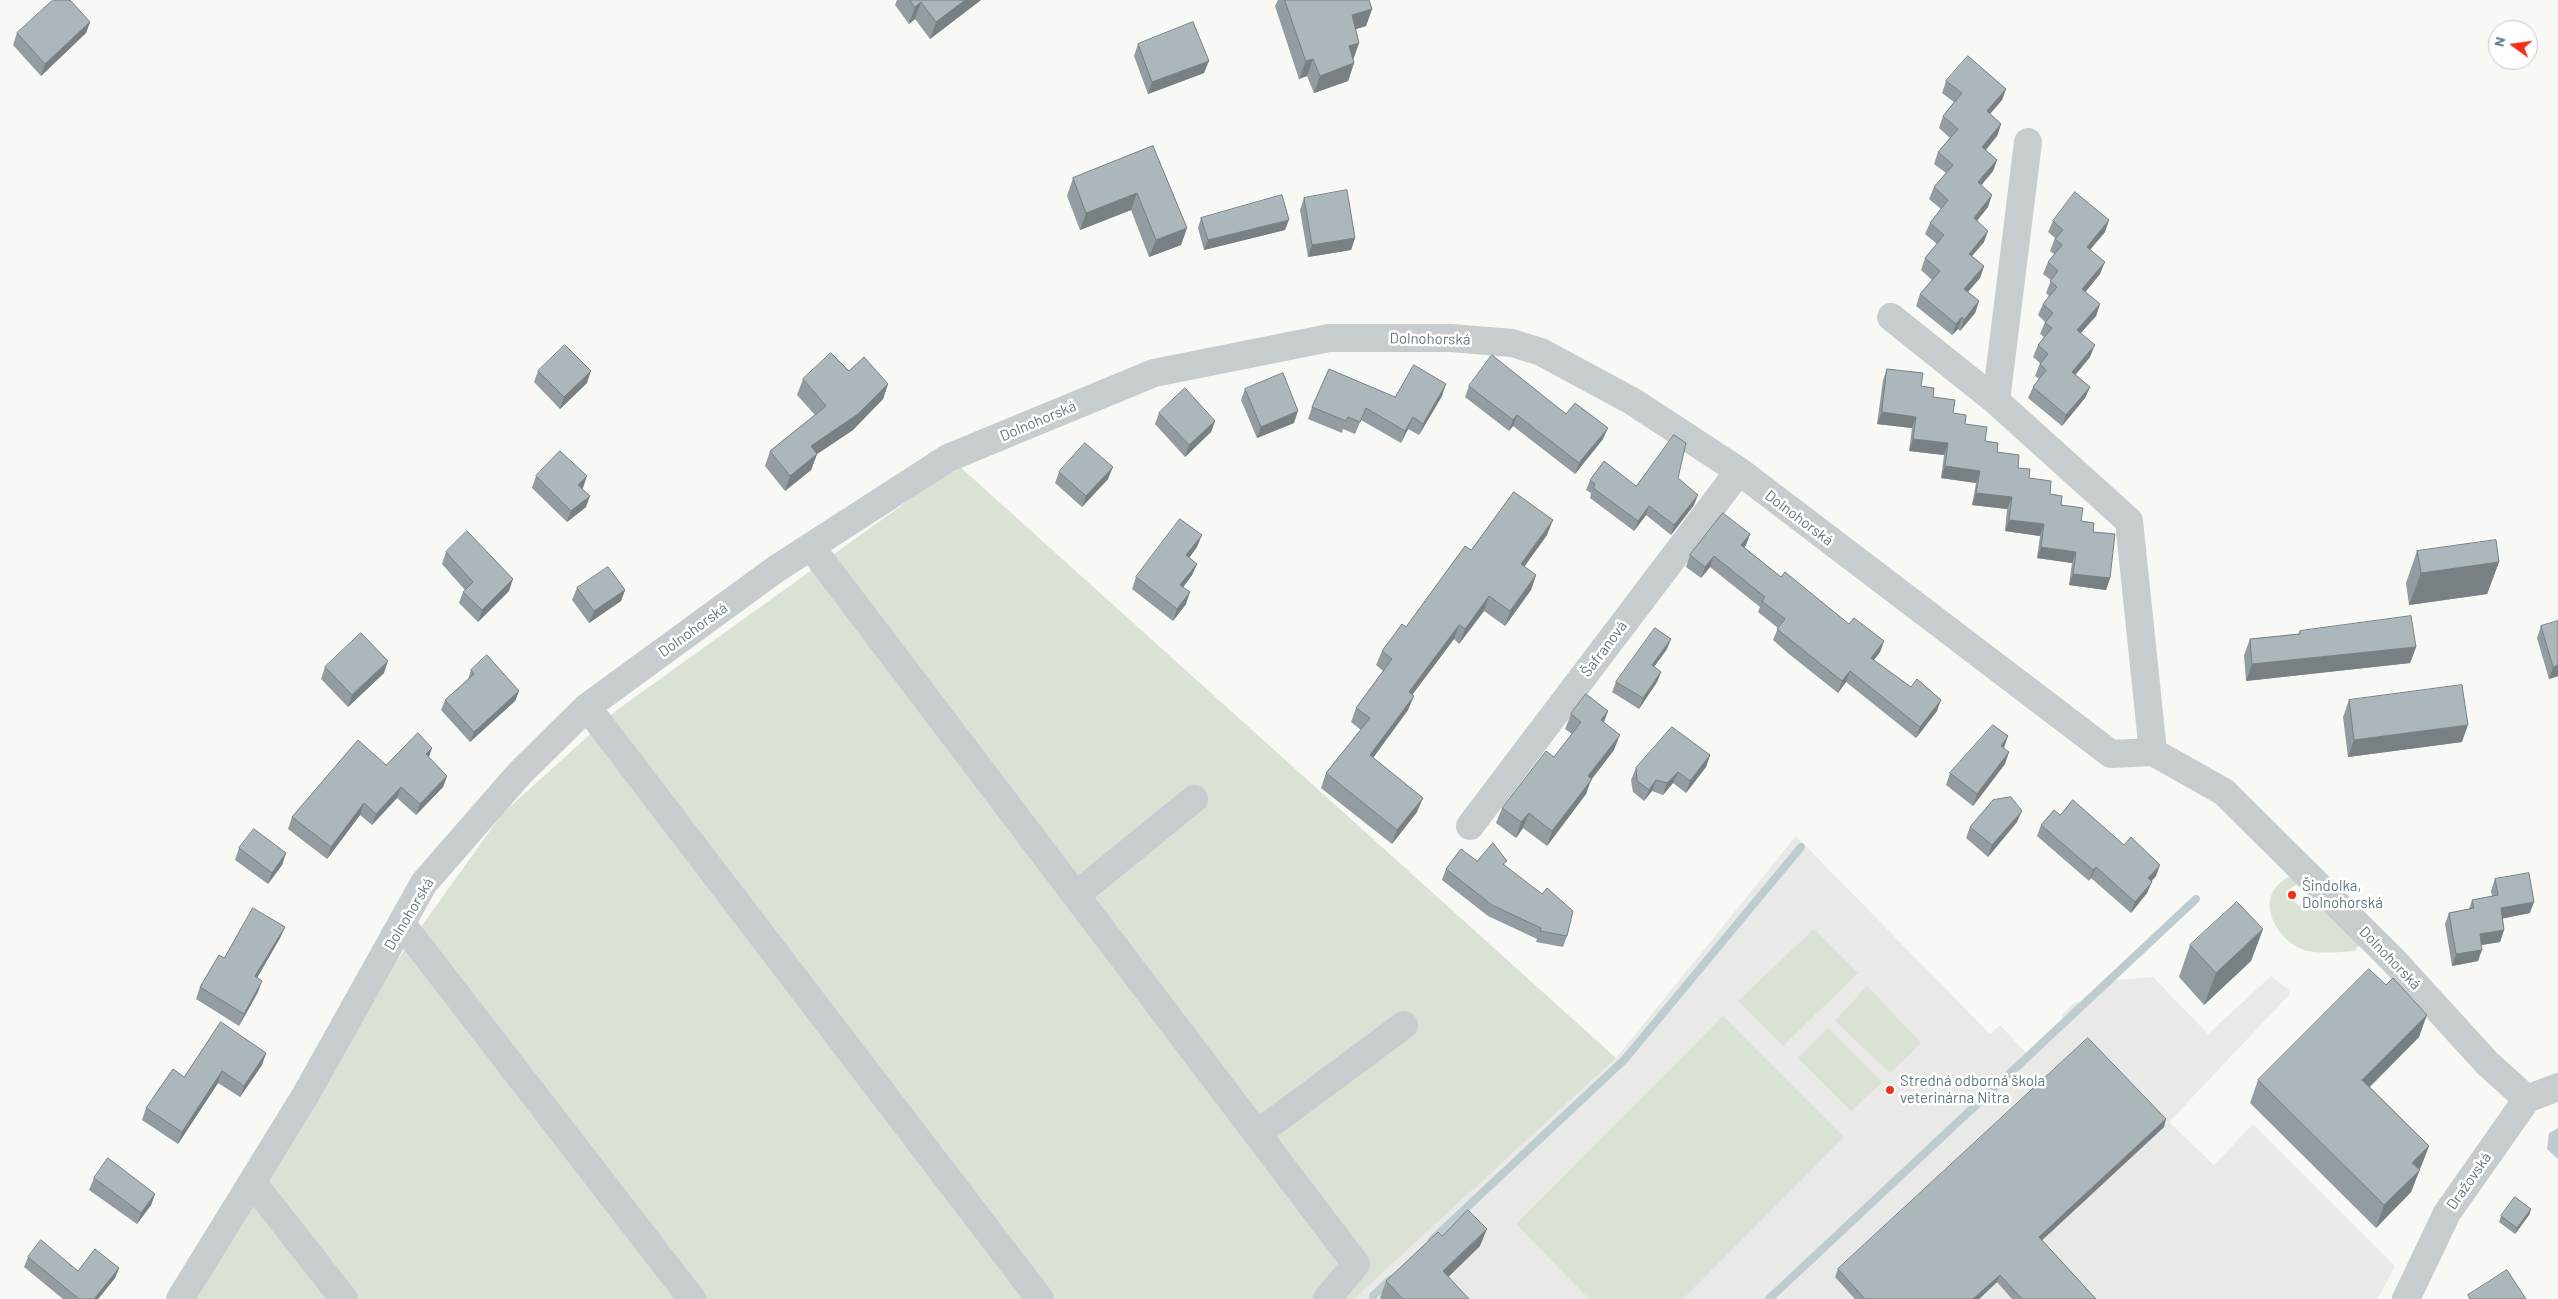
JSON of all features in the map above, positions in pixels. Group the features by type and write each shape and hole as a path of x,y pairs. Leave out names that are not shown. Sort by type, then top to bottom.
{"street":[{"path":"1996,401 2028,142"},
{"path":"1891,316 1996,401 2129,521 2153,752"},
{"name":"Dolnohorská","path":"180,1299 305,1096 424,884 520,772 587,707 776,569 948,458 1154,373 1329,338 1451,338 1512,344 1541,352 1632,401 1739,471 2111,754 2153,752 2224,792 2394,961 2488,1064 2527,1099"},
{"name":"Šafranová","path":"1470,826 1739,471"},
{"path":"811,547 1356,1264 1327,1299"},
{"path":"587,707 1040,1299"},
{"path":"1076,895 1194,799"},
{"path":"402,924 692,1299"},
{"path":"1257,1134 1404,1025"},
{"path":"2527,1099 2558,1087"},
{"name":"Dražovská","path":"2406,1299 2447,1213 2527,1099"},
{"path":"252,1182 344,1299"}],"shaded area":[{"path":"958,465 1616,1058 1354,1299 192,1299 380,984 502,814 617,710"},
{"name":"Stredná odborná škola veterinárna Nitra","path":"1796,836 1990,1034 2000,1025 2027,1054 2062,1023 2062,1014 2076,1002 2085,1001 2105,981 2153,977 2208,1034 2271,976 2289,990 2289,995 2169,1122 2214,1165 2253,1124 2395,1266 2378,1299 1354,1299 1616,1058"},
{"path":"2289,877 2301,881 2286,892 2299,906 2312,897 2360,943 2355,951 2326,953 2308,951 2286,939 2272,918 2270,907 2271,895 2278,885"},
{"path":"1814,929 1858,973 1783,1046 1738,1001"},
{"path":"1867,986 1921,1043 1890,1073 1835,1021"},
{"path":"1723,1016 1844,1137 1683,1299 1589,1299 1516,1224"},
{"path":"1828,1028 1882,1082 1851,1111 1798,1058"},
{"path":"2558,1128 2558,1159 2547,1149 2549,1133"}],"building":[{"path":"53,0 70,0 90,22 45,64 17,33"},
{"path":"910,0 965,0 936,22 921,2 915,7"},
{"path":"1285,0 1369,0 1372,9 1352,15 1359,43 1349,46 1354,63 1320,76 1313,59 1306,61"},
{"path":"1193,22 1209,61 1152,82 1138,44"},
{"path":"1968,56 2006,89 1987,111 2001,124 1982,147 1997,160 1978,182 1992,195 1974,218 1988,231 1969,254 1984,266 1964,289 1979,301 1964,320 1962,317 1956,324 1920,294 1940,271 1925,258 1944,235 1930,223 1948,200 1934,187 1953,165 1938,152 1958,129 1943,116 1962,93 1946,81"},
{"path":"1153,146 1187,228 1156,240 1137,193 1086,213 1073,178"},
{"path":"1347,190 1355,238 1312,245 1304,198"},
{"path":"2075,192 2109,220 2087,247 2105,262 2082,289 2100,304 2077,330 2095,345 2072,372 2090,387 2066,415 2033,387 2046,370 2040,364 2048,354 2038,345 2052,328 2045,323 2053,313 2043,304 2057,287 2050,281 2058,271 2048,262 2062,245 2055,239 2063,230 2053,221"},
{"path":"1282,195 1289,220 1208,240 1201,218"},
{"path":"565,345 591,371 564,397 538,371"},
{"path":"831,353 849,371 864,357 888,384 858,414 811,446 817,454 790,476 770,451 826,406 803,379"},
{"path":"1492,355 1566,414 1575,403 1608,428 1579,463 1517,415 1513,420 1469,386"},
{"path":"1414,365 1446,384 1423,424 1413,417 1405,431 1366,408 1360,422 1348,417 1346,421 1312,407 1329,369 1395,397"},
{"path":"1887,369 1923,373 1921,386 1934,388 1933,397 1955,400 1953,413 1966,415 1965,424 1987,427 1985,441 1998,443 1997,452 2019,455 2018,468 2030,469 2029,478 2051,481 2050,494 2062,496 2061,505 2083,508 2081,521 2094,523 2093,532 2115,534 2110,578 2073,574 2076,552 2041,547 2044,524 2009,520 2012,497 1976,493 1980,471 1945,466 1948,443 1913,439 1916,417 1882,412"},
{"path":"1283,373 1298,411 1261,427 1245,389"},
{"path":"1185,388 1215,421 1189,445 1159,413"},
{"path":"1674,435 1686,443 1678,478 1698,495 1674,525 1649,506 1638,521 1593,488 1595,484 1590,480 1604,461 1636,486"},
{"path":"1085,443 1113,467 1086,496 1059,472"},
{"path":"560,451 587,476 578,485 590,496 571,511 536,476"},
{"path":"1514,492 1553,520 1521,564 1536,575 1510,611 1489,596 1465,629 1459,625 1409,692 1414,696 1370,755 1423,798 1397,830 1326,773 1370,718 1356,708 1392,659 1382,651 1402,624 1406,627 1465,546 1471,550"},
{"path":"1723,513 1750,534 1741,545 1781,577 1785,572 1849,624 1854,618 1884,641 1871,658 1911,687 1917,679 1941,700 1920,727 1850,671 1842,681 1777,629 1785,619 1762,601 1765,597 1714,556 1705,567 1690,555"},
{"path":"1180,519 1202,535 1186,555 1197,564 1180,585 1190,592 1177,609 1136,577"},
{"path":"467,531 513,579 482,610 463,592 473,582 446,552"},
{"path":"2496,540 2499,562 2421,573 2417,551"},
{"path":"608,567 625,590 594,611 577,588"},
{"path":"2411,616 2416,647 2252,664 2250,639 2300,634 2300,631"},
{"path":"2558,621 2558,665 2553,667 2541,626"},
{"path":"1655,628 1671,639 1652,665 1661,672 1643,698 1616,682"},
{"path":"361,633 388,661 352,695 325,667"},
{"path":"487,655 519,691 474,732 445,700 474,674 471,670"},
{"path":"2462,685 2468,725 2354,740 2349,700"},
{"path":"1586,694 1608,711 1601,720 1620,735 1588,776 1592,779 1552,831 1529,813 1521,822 1502,808 1546,751 1554,757 1581,722 1571,714"},
{"path":"1993,725 2008,736 2001,746 2009,752 1977,794 1950,773"},
{"path":"1672,727 1710,755 1690,781 1678,772 1667,783 1656,780 1649,790 1637,781 1636,768"},
{"path":"418,733 432,748 426,754 447,776 420,804 401,787 376,814 364,803 331,847 292,817 358,740 386,765"},
{"path":"2011,797 2022,811 1992,845 1970,827 1993,800"},
{"path":"2073,800 2124,845 2131,837 2160,865 2148,878 2152,882 2135,902 2096,867 2093,870 2041,825 2054,810 2060,815"},
{"path":"254,829 286,853 272,873 239,848"},
{"path":"1493,843 1507,861 1503,864 1542,894 1547,888 1573,911 1567,936 1540,931 1541,928 1492,905 1446,869 1461,849 1477,861"},
{"path":"2529,873 2534,902 2501,908 2504,930 2480,934 2482,950 2456,954 2449,913 2474,908 2472,900 2498,895 2495,879"},
{"path":"2237,902 2263,929 2216,973 2190,945"},
{"path":"253,908 285,927 255,976 262,981 244,1014 200,987 219,955 224,958"},
{"path":"2369,969 2386,985 2393,978 2427,1015 2362,1080 2429,1146 2412,1163 2420,1170 2384,1205 2258,1080"},
{"path":"221,1022 266,1053 244,1086 222,1071 182,1132 146,1108 173,1069 184,1077"},
{"path":"2088,1038 2166,1119 2039,1237 2096,1299 2022,1299 2000,1275 1973,1299 1865,1299 1838,1269"},
{"path":"108,1158 155,1194 141,1213 94,1178"},
{"path":"2515,1197 2531,1209 2517,1228 2501,1216"},
{"path":"1468,1210 1487,1229 1443,1271 1469,1299 1403,1299 1386,1281 1438,1232 1442,1236"},
{"path":"41,1240 78,1271 95,1249 119,1268 94,1299 79,1299 28,1257"},
{"path":"2507,1270 2526,1299 2470,1299 2468,1295"}],"waterway":[{"path":"1432,1240 1625,1059 1801,847"},
{"path":"1769,1299 2196,899"},
{"path":"1373,1299 1373,1296 1391,1279"}],"place":[{"name":"Šindolka, Dolnohorská","path":"2292,895"},
{"name":"Stredná odborná škola veterinárna Nitra","path":"1890,1090"}]}
